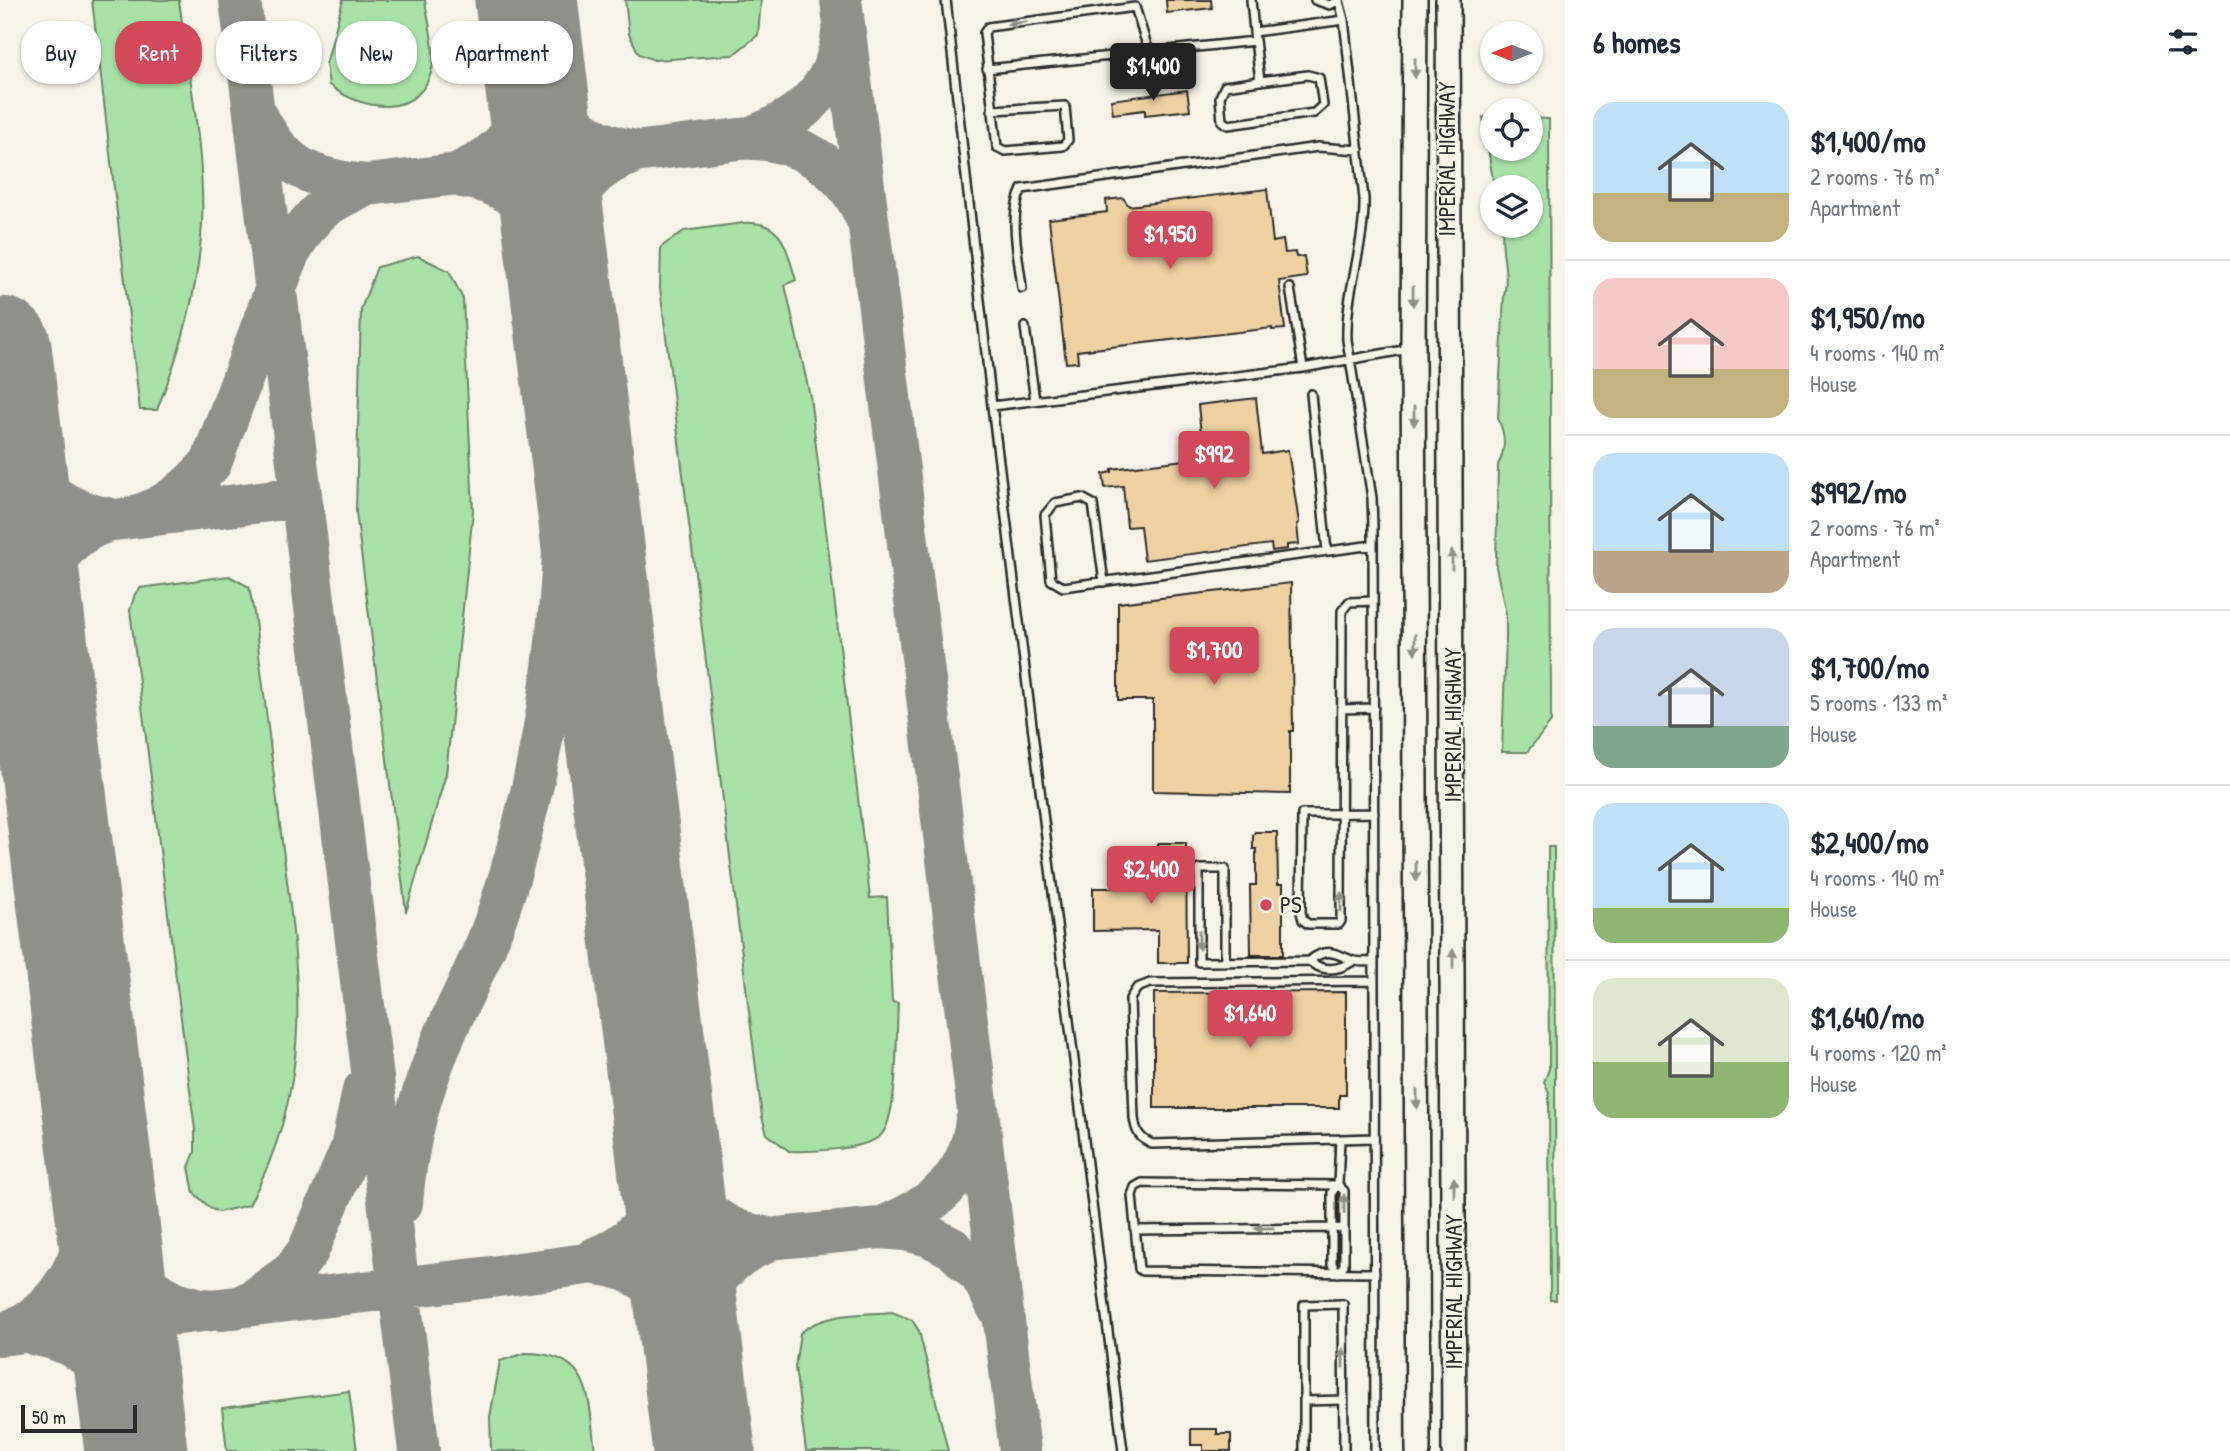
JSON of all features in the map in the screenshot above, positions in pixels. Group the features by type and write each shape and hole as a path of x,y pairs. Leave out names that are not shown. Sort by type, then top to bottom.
{"main road":[{"name":"IMPERIAL HIGHWAY","path":"1415,0 1413,348 1418,1451"},
{"name":"IMPERIAL HIGHWAY","path":"1448,0 1447,348 1452,512 1454,1451"},
{"path":"1413,348 1447,348"}],"lane":[{"path":"946,0 992,406 1123,1451"},
{"path":"1251,0 1260,81"},
{"path":"1315,0 1330,5 1339,1 1344,20 1364,210 1346,319 1371,498 1373,545 1375,1451"},
{"path":"992,110 1065,106 1068,140 1063,146 1005,151 997,147 992,110 987,69 984,33 988,27 1134,4 1149,52"},
{"path":"1254,32 1344,20"},
{"path":"987,69 1255,41"},
{"path":"1308,75 1319,78 1323,105 1314,113 1228,125 1222,121 1220,97 1225,86 1260,81 1308,75"},
{"path":"1022,288 1016,201 1022,189 1318,147 1359,150"},
{"path":"1290,288 1303,368"},
{"path":"1025,327 1035,401"},
{"path":"992,406 1303,368 1413,348"},
{"path":"1311,394 1327,551"},
{"path":"1104,582 1093,504 1082,498 1055,503 1045,515 1051,580 1063,587 1104,582 1373,545"},
{"path":"1373,601 1349,602 1342,611 1341,815 1341,921 1339,924 1315,924 1303,920 1302,814 1341,815 1374,813"},
{"path":"1342,709 1374,708"},
{"path":"1225,962 1225,869 1199,869 1199,962 1225,962 1309,961 1319,953 1341,953 1353,961 1374,962"},
{"path":"1309,961 1319,969 1342,968 1353,961"},
{"path":"1374,981 1150,983 1137,988 1130,999 1134,1118 1135,1129 1142,1139 1152,1144 1374,1138"},
{"path":"1338,1273 1332,1264 1332,1192 1338,1185 1340,1139"},
{"path":"1338,1273 1344,1265 1344,1191 1338,1185 1142,1183 1135,1187 1132,1195 1139,1269 1142,1271 1338,1273 1375,1273"},
{"path":"1135,1230 1344,1227"},
{"path":"1304,1451 1304,1305 1343,1304 1344,1451"},
{"path":"1304,1401 1343,1400"}],"green space":[{"path":"92,0 179,0 182,21 115,21 115,84 191,84 195,112 202,197 197,273 174,364 157,410 140,410 101,77 101,21 94,21"},
{"path":"343,0 425,0 431,36 431,71 427,83 417,95 404,103 390,106 358,101 329,85 326,64 336,26 336,84 417,84 417,21 337,21"},
{"path":"625,0 761,0 758,35 733,55 654,60 639,54 629,34"},
{"path":"1543,119 1549,119 1551,722 1527,752 1502,752 1506,614 1496,567 1498,465 1504,442 1498,419 1506,286 1502,238 1543,238 1543,175 1492,175 1490,161 1543,161"},
{"path":"756,223 775,231 785,247 796,280 785,285 810,396 870,898 887,897 892,1002 898,1003 894,1094 886,1127 880,1136 872,1141 836,1149 789,1151 767,1134 762,1117 660,288 661,247 684,231"},
{"path":"418,256 449,271 463,299 473,511 446,774 406,912 356,512 361,309 377,267"},
{"path":"229,576 249,587 254,613 293,931 297,1023 294,1068 286,1113 271,1158 249,1205 219,1212 211,1209 194,1193 189,1167 195,1152 195,1130 130,610 140,588"},
{"path":"1548,847 1554,847 1556,1300 1550,1300 1549,1093 1544,1082 1549,1069"},
{"path":"892,1312 912,1320 919,1331 948,1451 806,1451 795,1367 800,1333 832,1318"},
{"path":"525,1353 547,1355 564,1361 575,1370 588,1396 595,1451 491,1451 490,1417 500,1361"},
{"path":"349,1391 357,1451 227,1451 222,1408"}],"building":[{"path":"1166,0 1211,0 1212,8 1167,13"},
{"path":"1187,90 1190,110 1145,115 1145,110 1113,114 1111,100"},
{"path":"1267,189 1273,242 1283,240 1285,253 1295,252 1296,257 1304,256 1307,277 1279,281 1285,329 1272,328 1077,351 1078,362 1066,363 1049,219 1107,212 1106,200 1123,198 1129,206"},
{"path":"1256,398 1262,454 1288,450 1299,523 1299,544 1272,551 1271,544 1144,560 1140,526 1127,527 1123,486 1105,488 1103,474 1112,472 1112,469 1201,458 1198,405"},
{"path":"1291,583 1293,731 1290,731 1290,794 1153,791 1153,700 1118,700 1118,603"},
{"path":"1255,832 1277,832 1278,884 1283,884 1283,955 1251,955 1250,885 1256,885 1256,849 1253,849"},
{"path":"1158,843 1186,843 1187,963 1158,963 1158,930 1093,931 1093,888 1158,888"},
{"path":"1346,992 1346,1095 1339,1095 1339,1108 1154,1108 1154,993"},
{"path":"1191,1429 1217,1429 1217,1434 1231,1434 1231,1451 1203,1451 1203,1445 1191,1445"}],"taxiway":[{"path":"240,0 419,1451"},
{"path":"841,0 1020,1451"},
{"path":"745,139 764,132 797,113 822,88 838,54 842,33"},
{"path":"462,171 488,156 509,136 524,111 530,84"},
{"path":"546,84 558,105 582,130 613,146 632,150"},
{"path":"257,116 277,148 301,168 315,175 368,185 739,139 779,142 797,148 830,169 856,198 865,216"},
{"path":"559,271 564,233 575,200 596,173 630,155"},
{"path":"462,177 490,184 515,197 525,206 550,242 559,278"},
{"path":"133,517 176,496 211,463 289,253 321,210 368,185"},
{"path":"402,1203 407,1162 420,1102 433,1063 485,947 501,902 523,826 542,742 559,614 564,527 561,294"},
{"path":"8,413 18,451 35,480 68,505 107,518"},
{"path":"0,534 301,497"},
{"path":"36,644 44,589 59,556 85,532 104,523"},
{"path":"0,574 21,606 36,643"},
{"path":"595,1258 623,1243 643,1224 655,1202 661,1179 663,1153 658,1070"},
{"path":"108,1226 134,1273 153,1290 175,1302 200,1309 222,1310 239,1307 255,1299 291,1273 308,1251 351,1149 363,1091"},
{"path":"880,1228 931,1201 956,1176 972,1142 976,1121"},
{"path":"7,1332 34,1317 54,1298 70,1275 82,1249 94,1192 97,1134"},
{"path":"670,1141 681,1176 700,1205 728,1226 764,1237"},
{"path":"0,1335 491,1277 778,1238 880,1228 929,1236 952,1248 981,1276 998,1308"},
{"path":"697,1359 698,1322 711,1289 733,1262 765,1243"},
{"path":"597,1264 630,1272 654,1288 671,1308 683,1334 691,1362 703,1451"},
{"path":"36,1335 71,1346 97,1366 118,1393 133,1425"}],"runway":[{"path":"526,0 704,1451"},
{"path":"0,348 136,1451"}],"place":[{"name":"PS","path":"1266,905"}]}
